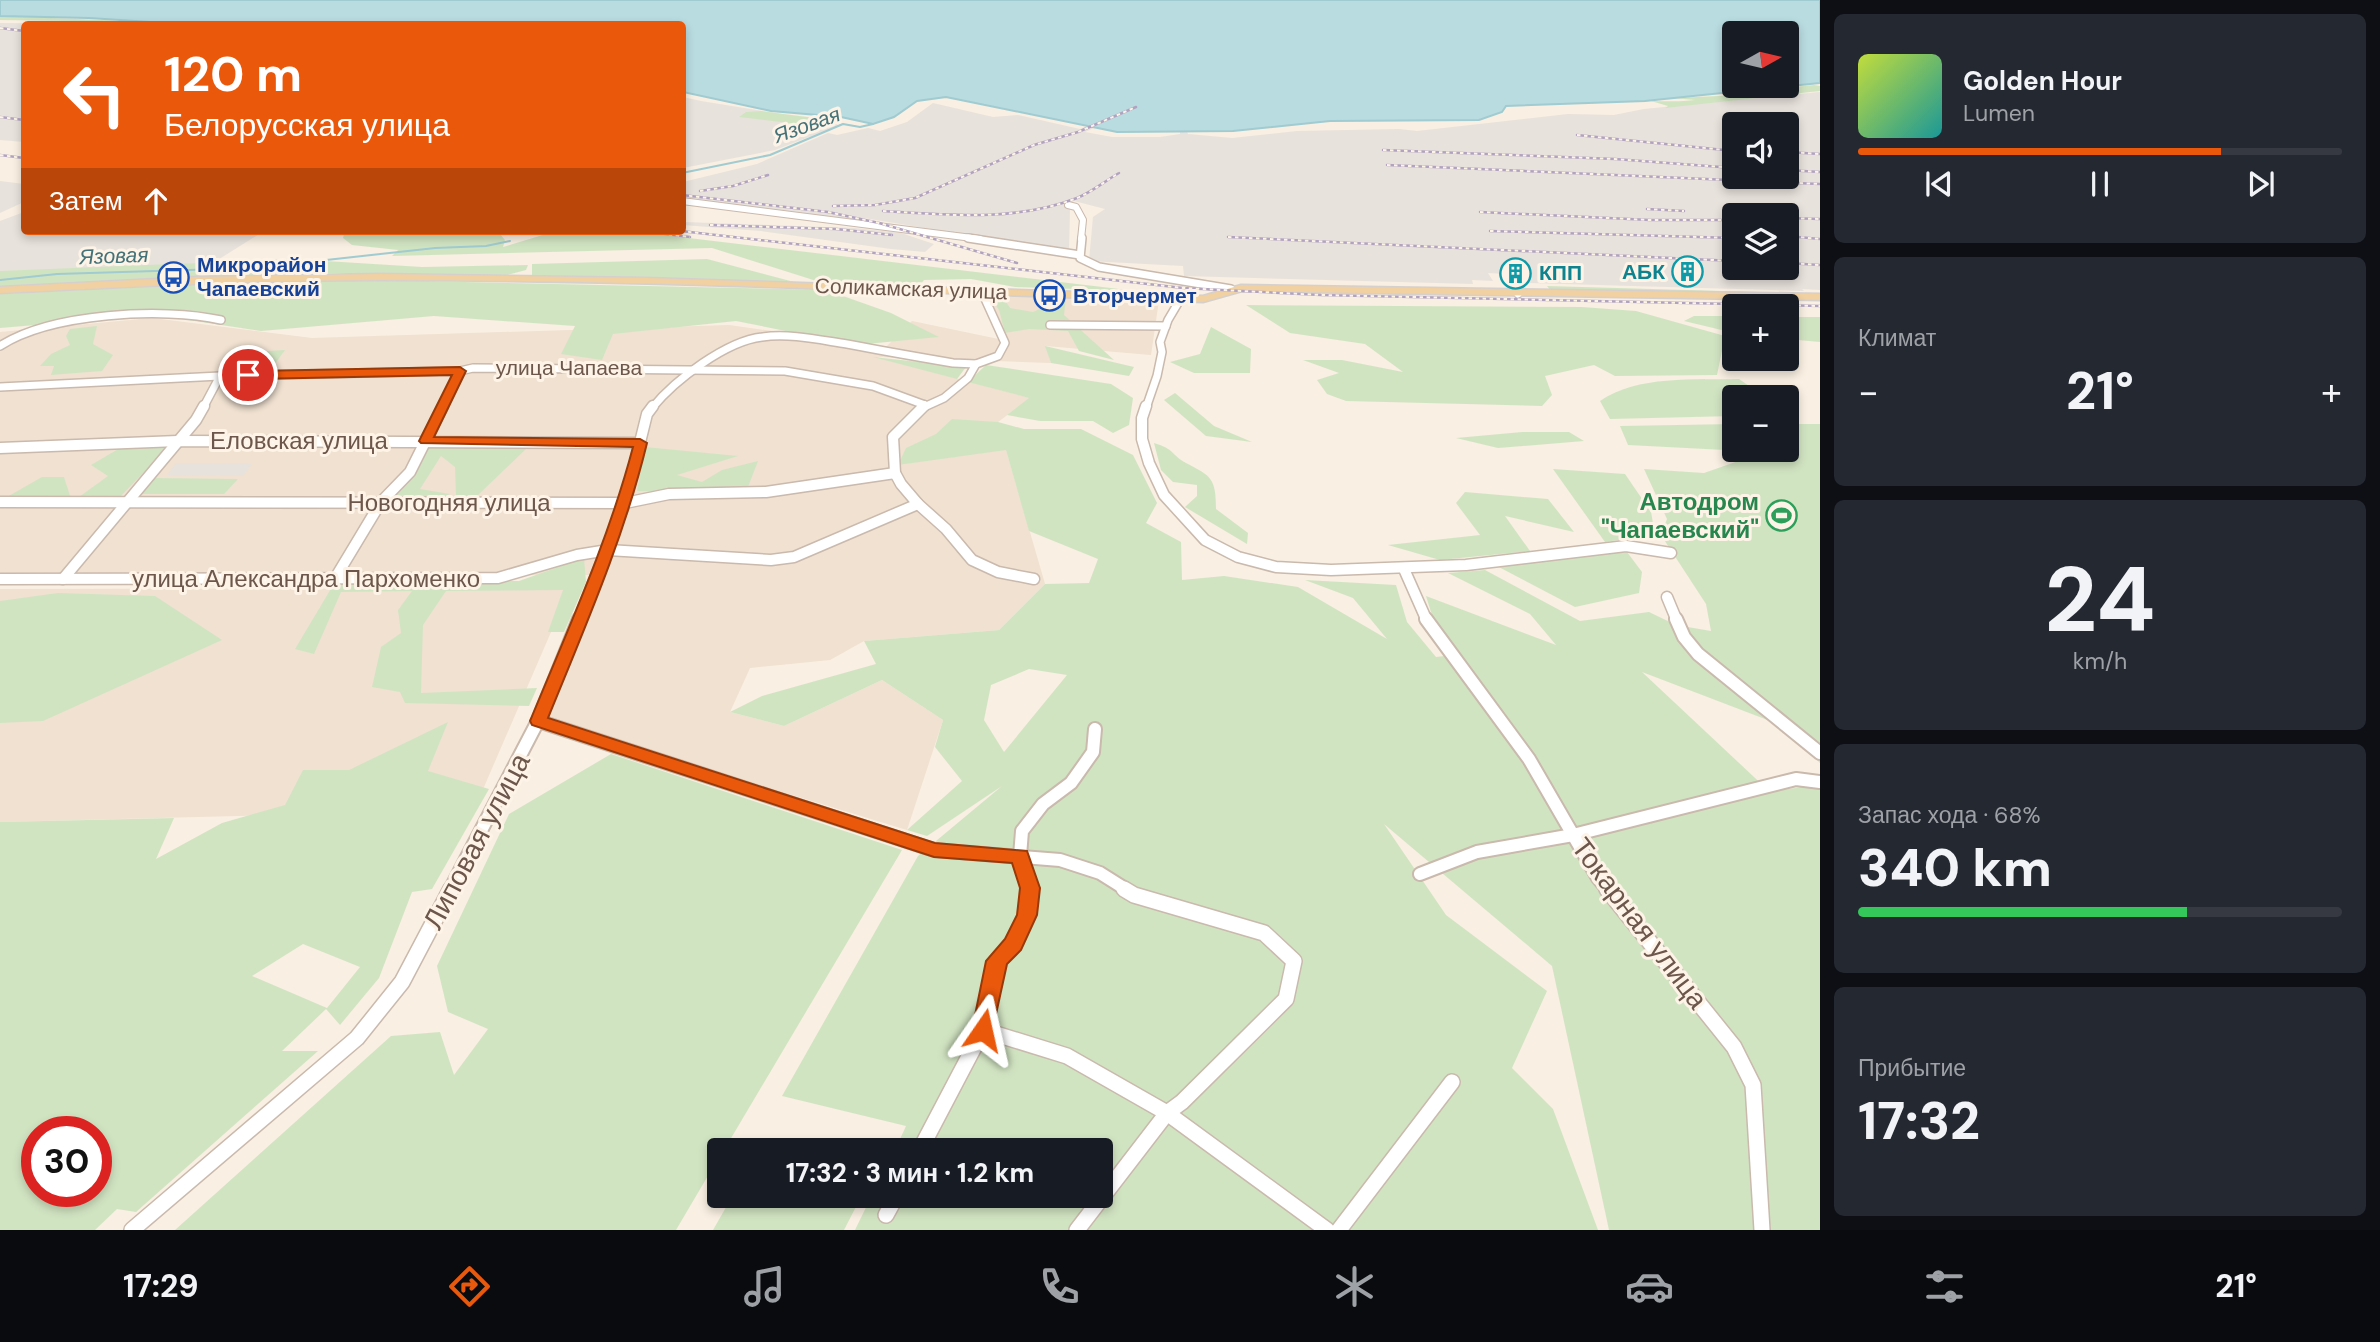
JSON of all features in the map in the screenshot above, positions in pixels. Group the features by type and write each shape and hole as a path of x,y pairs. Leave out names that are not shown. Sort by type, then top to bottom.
{"main road":[{"name":"Соликамская улица","path":"0,290 195,280 381,276 981,290 1181,299 1210,298 1231,289 1820,297"}],"street":[{"path":"686,201 899,227 1080,256"},
{"path":"1074,205 1083,220 1080,256 1084,262 1099,267 1231,289"},
{"path":"1504,274 1518,294"},
{"path":"981,290 1005,343 998,356 976,364 968,377 944,398 925,405 893,437 895,473 918,504 946,529 972,560 998,572 1034,579"},
{"path":"1181,299 1160,342 1162,352 1157,376 1142,418 1142,439 1149,463 1164,495 1205,540 1238,557 1276,567 1331,570 1404,569 1626,546 1671,553"},
{"path":"2,340 28,332 104,318 192,314 221,320"},
{"path":"1051,325 1166,326"},
{"name":"Липовая улица","path":"132,1230 356,1038 402,982 538,721 625,503 647,414 670,386 695,368 749,340 784,336 953,363 976,364"},
{"name":"улица Чапаева","path":"0,387 220,376 500,368 695,368 785,371 813,375 873,386 925,405"},
{"path":"334,580 381,502 410,472 460,371"},
{"path":"63,579 196,420 220,376"},
{"name":"Еловская улица","path":"0,448 178,441 640,443"},
{"name":"Новогодняя улица","path":"0,502 625,503 643,495 745,494 895,473"},
{"name":"улица Александра Пархоменко","path":"0,579 498,578 577,555 608,550 771,560 800,555 918,504"},
{"name":"Токарная улица","path":"1404,569 1428,624 1529,759 1598,877 1734,1047 1753,1085 1762,1230"},
{"path":"1667,597 1684,637 1698,654 1820,753"},
{"path":"538,721 934,850 1060,860 1100,873 1134,895 1264,933 1294,961 1286,999 1182,1102 1167,1113 1077,1230"},
{"path":"926,1138 983,1030 997,961 1013,944 1027,915 1030,888 1020,856 1022,831 1043,804 1071,783 1093,752 1095,729"},
{"path":"1420,874 1477,852 1573,835 1796,779 1820,782"},
{"path":"983,1030 1067,1055 1167,1113 1327,1230"},
{"path":"1339,1230 1452,1082"},
{"path":"886,1215 890,1208"}],"shaded area":[{"path":"0,23 21,23 21,142 0,140"},
{"path":"1820,92 1820,290 1529,283 1524,275 1488,273 1493,281 1472,280 1473,284 1184,276 1183,266 1089,261 1093,217 1105,209 1074,201 1066,206 1070,210 1069,252 864,218 856,221 686,199 686,181 757,164 828,133 837,135 868,128 880,131 907,122 933,103 993,117 1018,115 1080,129 1135,106 1141,107 1085,132 1112,137 1160,137 1180,134 1180,130 1187,131 1188,134 1232,138 1297,131 1417,131 1568,114 1614,115 1644,109 1758,98 1799,98 1799,94"},
{"path":"686,98 843,124 775,150 686,167"},
{"path":"0,181 21,184 21,203 0,213"},
{"path":"21,213 21,235 258,235 216,261 40,278 0,279 0,221"},
{"path":"686,222 854,228 901,233 934,244 925,252 761,231 686,225"},
{"path":"988,294 1159,300 1151,355 1046,346 1051,363 877,357 1030,398 998,422 1045,584 999,630 864,641 830,660 750,668 730,712 784,726 882,680 943,720 907,830 544,719 603,575 0,576 0,332 152,318 312,338 729,325 886,347 912,321 1008,341"},
{"path":"176,463 252,464 243,476 167,475"},
{"path":"570,588 474,810 0,822 0,589"}],"green space":[{"path":"0,16 126,21 76,21 0,20"},
{"path":"1799,86 1820,86 1820,91 1799,93"},
{"path":"1722,96 1722,98 1756,98 1665,108 1668,106 1651,101 1695,100 1674,98"},
{"path":"761,111 815,118 797,124 739,117 746,112"},
{"path":"344,235 501,235 505,240 503,247 543,235 664,235 1136,291 1015,287 971,279 924,280 920,285 826,284 712,248 392,256 398,250 352,245 343,238"},
{"path":"293,259 422,267 528,265 526,270 503,276 330,273 208,276 232,261"},
{"path":"707,259 798,283 532,276 532,264"},
{"path":"220,262 197,277 0,288 0,271"},
{"path":"376,280 826,290 891,313 939,337 856,345 736,321 613,334 602,360 561,354 575,326 434,316 261,331 155,315 0,328 0,294 198,282"},
{"path":"1547,286 1757,292 1536,293 1551,291"},
{"path":"990,297 1003,297 1010,308 1033,312 1066,297 1064,315 1114,360 1079,351 1068,331 1029,329 1005,333 999,310"},
{"path":"1246,305 1582,307 1636,311 1722,335 1722,351 1717,375 1615,376 1594,365 1545,376 1552,395 1542,406 1346,401 1327,394 1317,380 1339,373 1303,360 1342,360 1403,372 1365,344 1290,333"},
{"path":"1694,316 1722,316 1722,330 1684,321"},
{"path":"1799,317 1820,317 1820,342 1799,340"},
{"path":"97,326 93,344 113,355 102,371 51,375 54,366 40,366 51,354 70,345 66,336 70,329"},
{"path":"1211,327 1251,349 1250,373 1194,373 1170,362 1200,354"},
{"path":"1045,346 1134,367 1129,376 1051,363"},
{"path":"285,350 269,372 234,372 249,352"},
{"path":"873,357 966,367 957,379"},
{"path":"986,365 1111,384 1133,398 1129,425 1113,433 1093,421 1040,421 1007,415 1029,398 968,382"},
{"path":"1739,379 1748,385 1722,385 1722,416 1610,419 1600,401 1631,387 1685,380"},
{"path":"1175,393 1214,426 1252,442 1206,436 1164,400"},
{"path":"952,419 998,422 1024,429 1081,429 1133,455 1157,503 1146,523 1181,542 1182,580 1224,576 1298,587 1387,639 1353,598 1305,580 1396,585 1407,622 1436,657 1453,655 1435,625 1426,596 1556,645 1530,614 1448,573 1485,570 1580,621 1649,612 1676,625 1711,631 1706,604 1661,535 1667,519 1644,469 1704,473 1735,462 1799,462 1799,424 1820,424 1820,763 1778,724 1642,672 1770,792 1820,784 1820,1230 1609,1230 1552,966 1384,824 1446,915 1547,991 1512,1068 1553,1109 1598,1230 855,1230 866,1208 1113,1208 1113,1138 900,1138 906,1126 782,1096 918,856 1002,786 927,836 907,830 962,781 935,747 943,720 882,680 784,726 730,712 762,696 876,664 864,641 999,630 1045,584 1089,583 1098,559 1029,531 1006,450 898,465 906,448 936,434","holes":["1029,669 1067,675 1004,752 984,720 991,685"]},
{"path":"1722,424 1722,450 1628,445 1620,426"},
{"path":"1522,432 1569,432 1584,441 1498,448 1456,438"},
{"path":"1154,443 1169,450 1210,479 1215,491 1216,509 1248,533 1247,544 1185,507 1197,496 1197,485 1173,482 1161,470"},
{"path":"429,444 527,448 477,496 456,496 455,467 441,456 420,489 450,494 438,499 394,495"},
{"path":"169,446 119,498 79,497 108,476 91,465 120,448"},
{"path":"645,447 738,456 677,475 702,482 722,470 758,461 746,492 637,491"},
{"path":"1553,469 1625,474 1651,512 1653,523 1638,537 1605,542"},
{"path":"42,477 64,477 70,496 7,497"},
{"path":"154,478 238,479 224,494 141,494"},
{"path":"1465,492 1548,499 1574,532 1505,516 1530,551 1440,560 1388,545 1480,535 1456,503"},
{"path":"1627,552 1642,572 1639,593 1575,607 1495,565"},
{"path":"584,558 586,582 564,632 548,632 563,590 446,591 423,625 421,693 537,688 529,706 405,703 400,692 372,687 381,647 401,633 398,610 412,591 341,592 314,654 295,649 335,582 519,581"},
{"path":"58,593 155,596 222,640 43,721 0,723 0,601"},
{"path":"448,722 428,771 489,789 432,889 412,892 379,978 340,1025 326,1009 282,1051 318,1051 136,1212 117,1209 95,1230 0,1230 0,822 174,818 156,859 222,823 285,805 303,770 349,770","holes":["303,944 360,967 327,1008 252,976"]},
{"path":"611,754 902,850 731,1138 707,1138 707,1177 676,1230 175,1230 391,1036 440,1032 454,1075 488,1029 448,1012 437,966 509,814"},
{"path":"726,1208 855,1208 844,1230 713,1230"}],"water":[{"path":"0,0 1820,0 1820,83 1799,85 1799,21 1722,21 1722,93 1645,101 1506,106 1502,112 1479,120 1330,121 1233,131 1117,132 946,97 917,101 894,117 873,124 841,117 771,111 686,93 686,21 136,21 0,16"}],"waterway":[{"name":"Язовая","path":"686,172 770,155 843,124 860,127 873,124"},
{"name":"Язовая","path":"0,280 57,274 253,268 435,248 486,246 510,241"}],"railway":[{"path":"0,28 21,31"},
{"path":"833,206 875,205 915,198 1034,145 1078,132 1136,107"},
{"path":"0,117 21,120"},
{"path":"1577,135 1722,150"},
{"path":"1383,150 1615,159 1722,167"},
{"path":"1799,153 1820,154"},
{"path":"0,155 21,158"},
{"path":"1387,165 1820,184"},
{"path":"1799,171 1820,172"},
{"path":"883,211 981,215 1030,211 1077,198 1119,173"},
{"path":"700,191 733,186 768,175"},
{"path":"686,195 828,212 879,223 1017,263"},
{"path":"1647,209 1684,211"},
{"path":"1480,212 1650,220 1722,220"},
{"path":"1799,218 1820,219"},
{"path":"710,225 836,229 892,235"},
{"path":"1490,231 1722,238"},
{"path":"686,232 1183,288 1321,295 1820,306"},
{"path":"674,235 690,237"},
{"path":"1228,237 1722,260"},
{"path":"1799,237 1820,239"},
{"path":"1799,264 1820,265"}],"place":[{"name":"АБК","path":"1688,272"},
{"name":"КПП","path":"1516,273"},
{"name":"Микрорайон Чапаевский","path":"174,277"},
{"name":"Вторчермет","path":"1050,296"},
{"name":"Автодром \"Чапаевский\"","path":"1782,516"}],"route":[{"path":"248,375 460,371 426,441 640,443 625,503 608,550 538,721 934,850 1020,856 1030,888 1027,915 1013,944 997,961 983,1030"}]}
